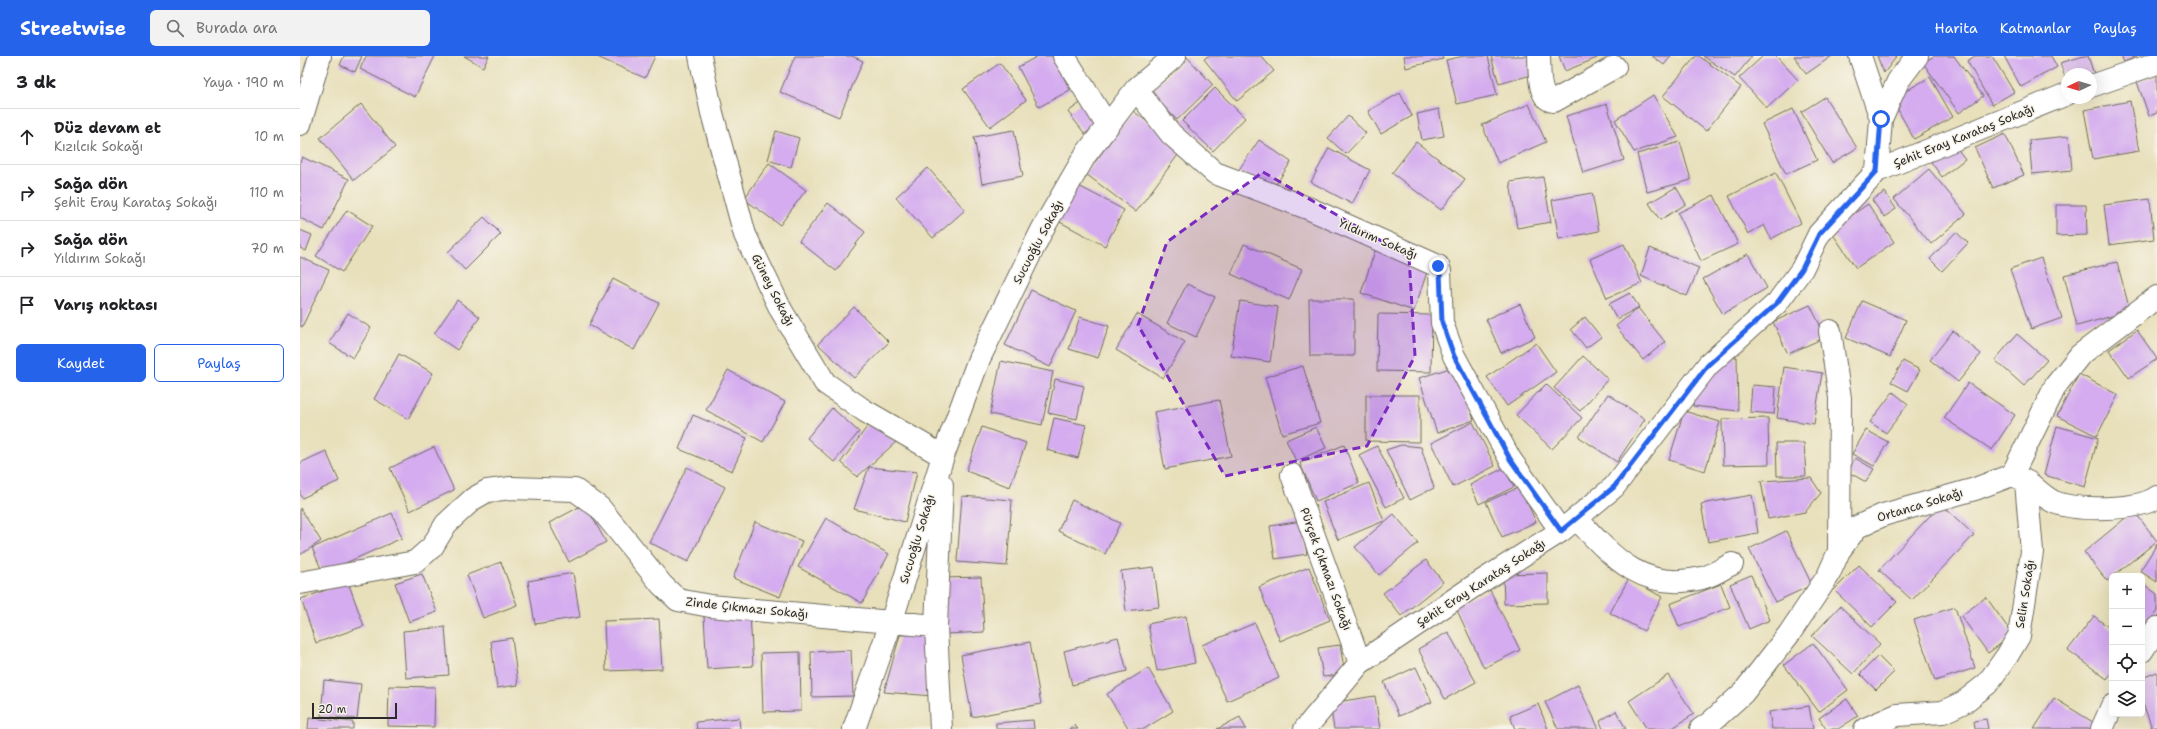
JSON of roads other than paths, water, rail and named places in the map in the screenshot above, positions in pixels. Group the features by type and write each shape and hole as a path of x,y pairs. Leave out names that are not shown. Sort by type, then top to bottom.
{"street":[{"path":"301,116 320,56"},
{"name":"Güney Sokağı","path":"700,56 712,113 745,235 781,310 825,383 865,411 943,456"},
{"path":"1064,56 1107,125"},
{"name":"Sucuoğlu Sokağı","path":"854,729 891,623 943,456 979,359 1042,230 1086,154 1136,89 1176,56"},
{"path":"1539,56 1541,84 1545,97 1548,100 1554,101 1615,67"},
{"path":"1860,56 1881,119"},
{"path":"1877,171 1881,119 1898,81 1917,56"},
{"path":"2097,84 2157,63"},
{"name":"Yıldırım Sokağı","path":"1136,89 1171,134 1215,173 1310,210 1438,266 1440,271 1442,322 1454,356 1510,459 1569,525"},
{"name":"Şehit Eray Karataş Sokağı","path":"1305,729 1360,663 1471,588 1569,525 1614,487 1708,365 1777,303 1802,269 1819,234 1877,171 2061,96"},
{"path":"2157,297 2080,355 2056,385 2019,478 2053,502 2082,507 2104,509 2150,502 2157,497"},
{"path":"1830,331 1840,398 1839,551"},
{"name":"Sucuoğlu Sokağı","path":"941,729 941,695 936,626 943,456"},
{"name":"Pürçek Çıkmazı Sokağı","path":"1292,475 1360,663"},
{"name":"Ortanca Sokağı","path":"1701,729 1743,693 1789,634 1828,576 1839,551 1857,527 1883,515 2019,478"},
{"name":"Selin Sokağı","path":"1865,729 1897,715 1943,712 1964,702 1987,684 2007,656 2019,636 2032,552 2019,478"},
{"name":"Zinde Çıkmazı Sokağı","path":"300,583 415,562 432,547 446,524 473,499 487,491 510,488 575,490 600,508 662,585 678,600 710,606 936,626"},
{"path":"1569,525 1637,574 1672,582 1703,578 1732,564"},
{"path":"2148,651 2157,628"},
{"path":"2102,729 2109,713"}]}
